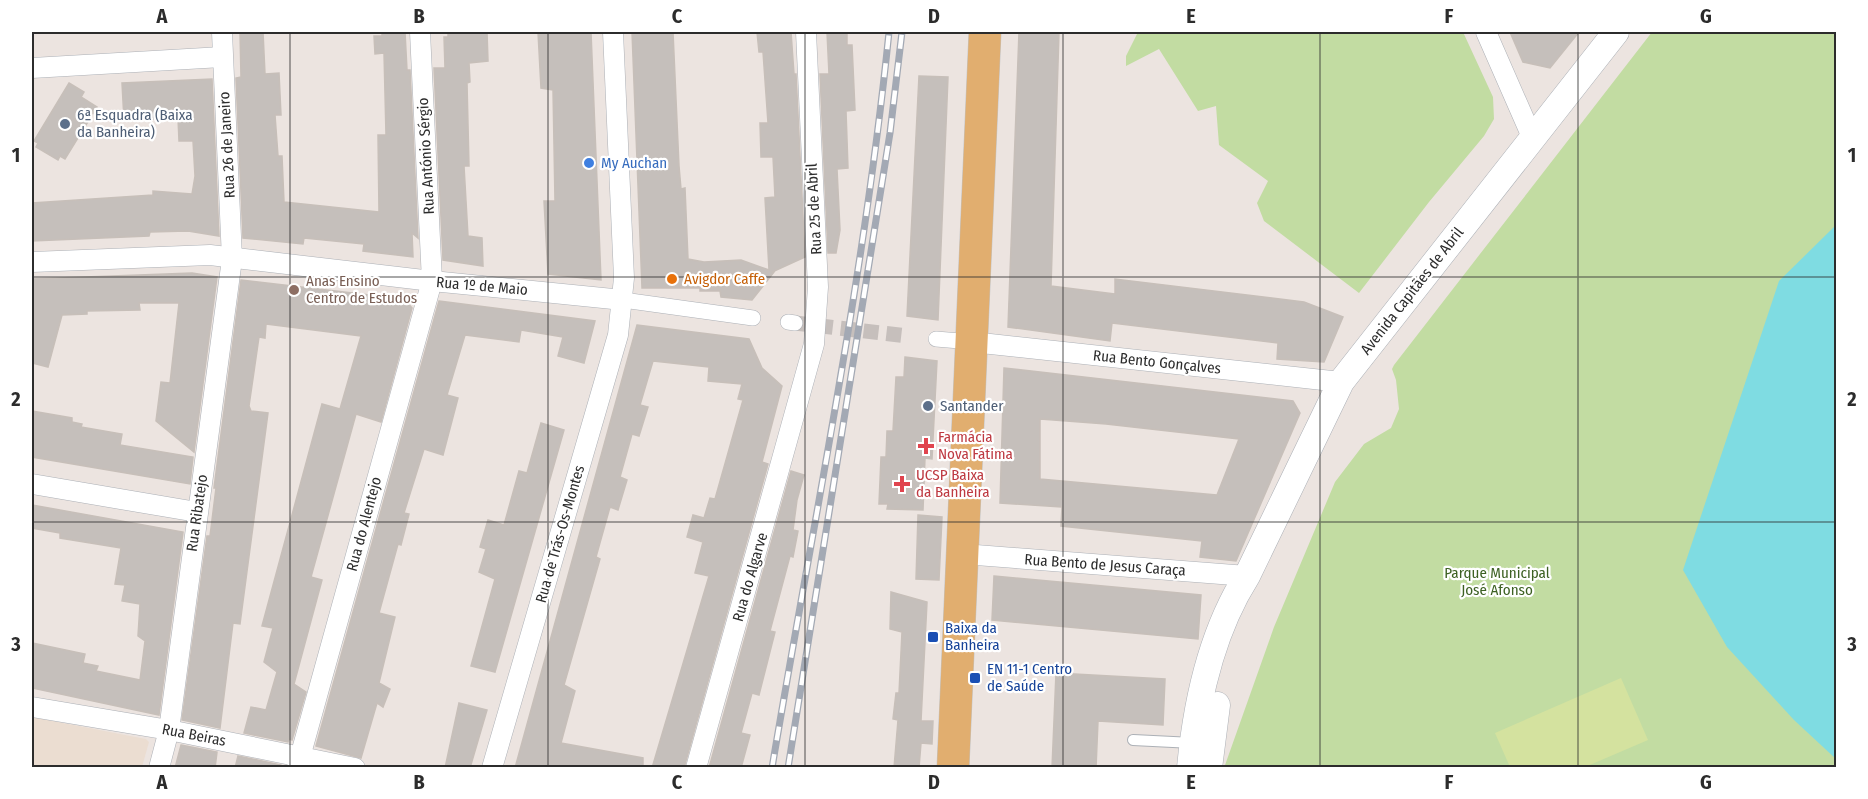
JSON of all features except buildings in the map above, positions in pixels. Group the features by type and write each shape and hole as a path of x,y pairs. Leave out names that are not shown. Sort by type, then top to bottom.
{"main road":[{"path":"953,768 985,32"}],"street":[{"name":"Rua 26 de Janeiro","path":"222,32 232,259"},
{"name":"Rua António Sérgio","path":"420,32 432,281"},
{"name":"Rua de Trás-Os-Montes","path":"492,768 614,351 622,300 622,222 613,32"},
{"name":"Rua 25 de Abril","path":"804,386 814,344 818,287 806,32"},
{"path":"1486,32 1532,137"},
{"name":"Avenida Capitães de Abril","path":"1192,755 1214,645 1234,597 1247,576 1341,382 1616,32"},
{"path":"32,68 222,57"},
{"name":"Rua 1º de Maio","path":"32,262 210,255 622,300 753,318"},
{"name":"Rua Ribatejo","path":"159,768 170,730 232,259"},
{"name":"Rua do Alentejo","path":"299,762 432,281"},
{"path":"936,339 972,342"},
{"name":"Rua Bento Gonçalves","path":"972,342 1341,382"},
{"name":"Rua do Algarve","path":"696,768 804,386"},
{"path":"32,484 197,512"},
{"name":"Rua Bento de Jesus Caraça","path":"963,554 1247,576"},
{"name":"Avenida Capitães de Abril","path":"1209,768 1217,702 1246,596 1247,576"},
{"name":"Rua Beiras","path":"32,707 170,730 299,762 355,768"}],"lane":[{"path":"1133,740 1192,755"}],"shaded area":[{"path":"32,717 146,739 149,742 142,767 32,767"}],"green space":[{"path":"1138,32 1463,32 1493,97 1494,119 1484,136 1429,202 1359,293 1264,221 1257,203 1268,181 1219,145 1216,106 1198,111 1159,49 1126,66 1126,56"},
{"name":"Parque Municipal José Afonso","path":"1652,32 1836,32 1836,767 1224,768 1274,627 1335,482 1364,444 1391,428 1399,409 1396,380 1392,369 1394,365"},
{"path":"1621,678 1648,740 1585,767 1510,767 1495,733"}],"water":[{"path":"1836,225 1836,759 1794,720 1727,647 1683,570 1779,281"}],"tunnel":[{"path":"795,323 908,336"}],"railway":[{"path":"772,768 852,309 889,32"},
{"path":"788,768 890,133 902,32"}],"place":[{"name":"6ª Esquadra (Baixa da Banheira)","path":"65,124"},
{"name":"My Auchan","path":"589,163"},
{"name":"Avigdor Caffe","path":"672,279"},
{"name":"Anas Ensino Centro de Estudos","path":"294,290"},
{"name":"Santander","path":"928,406"},
{"name":"Farmácia Nova Fátima","path":"926,446"},
{"name":"UCSP Baixa da Banheira","path":"902,484"},
{"name":"Baixa da Banheira","path":"933,637"},
{"name":"EN 11-1 Centro de Saúde","path":"975,678"}]}
